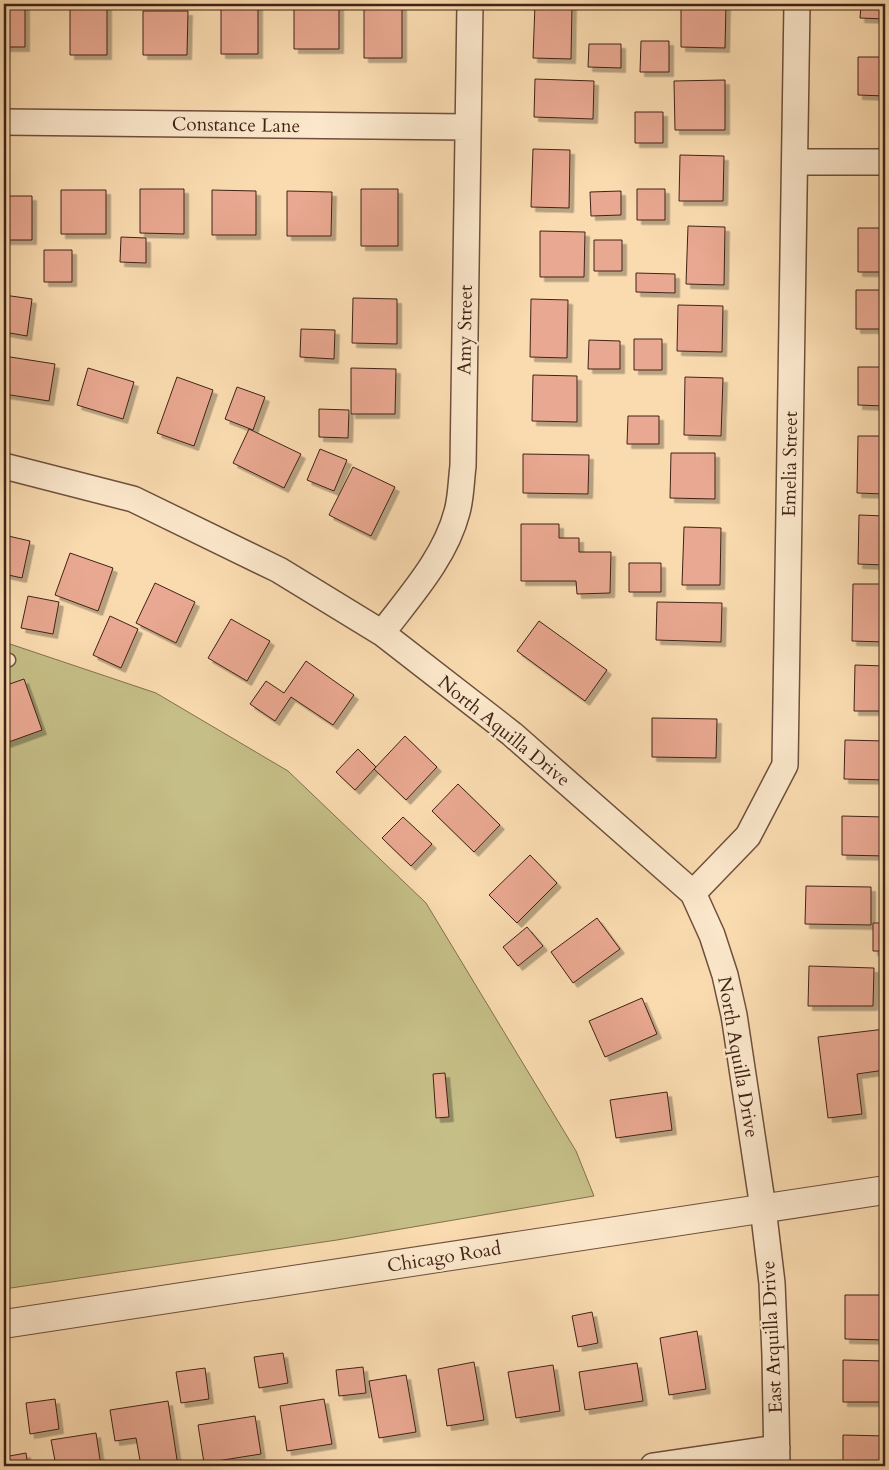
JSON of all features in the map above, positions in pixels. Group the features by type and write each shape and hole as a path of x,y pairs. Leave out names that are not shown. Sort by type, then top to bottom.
{"street":[{"name":"Amy Street","path":"382,633 428,572 444,545 457,513 463,466 470,4"},
{"name":"Emelia Street","path":"693,893 748,836 785,766 797,4"},
{"name":"Constance Lane","path":"4,122 468,127"},
{"path":"795,162 885,162"},
{"name":"North Aquilla Drive","path":"4,466 133,499 279,570 382,633 512,734 693,893 712,935 726,975 734,1014 763,1208"},
{"name":"Chicago Road","path":"4,1324 885,1190"},
{"name":"East Arquilla Drive","path":"763,1208 772,1283 777,1457"},
{"path":"653,1466 777,1457"}],"shaded area":[{"path":"4,642 156,693 288,771 426,903 576,1151 594,1196 337,1240 4,1289"}],"building":[{"path":"4,4 25,4 25,47 4,47"},
{"path":"70,4 107,4 107,55 70,55"},
{"path":"221,4 258,4 258,54 221,54"},
{"path":"294,4 339,4 339,49 294,49"},
{"path":"364,4 402,4 402,58 364,58"},
{"path":"535,4 572,4 571,59 533,58"},
{"path":"681,4 726,4 725,48 681,47"},
{"path":"861,4 885,4 885,19 860,18"},
{"path":"143,11 188,11 187,55 143,55"},
{"path":"641,41 669,41 669,72 640,72"},
{"path":"589,44 621,44 621,68 588,67"},
{"path":"858,57 885,57 885,96 858,95"},
{"path":"535,79 594,81 593,119 534,117"},
{"path":"725,80 725,130 675,130 674,81"},
{"path":"635,112 663,112 663,143 635,143"},
{"path":"533,149 570,150 569,208 531,207"},
{"path":"680,155 724,156 723,201 679,201"},
{"path":"140,189 184,189 184,234 140,233"},
{"path":"361,189 398,189 398,246 361,246"},
{"path":"637,189 665,189 665,220 637,220"},
{"path":"61,190 106,190 106,234 61,234"},
{"path":"212,190 256,191 256,235 212,235"},
{"path":"287,191 332,192 331,236 287,236"},
{"path":"621,191 621,215 591,216 590,192"},
{"path":"4,196 32,196 32,240 4,240"},
{"path":"688,226 725,227 724,285 686,284"},
{"path":"858,228 885,228 885,272 858,272"},
{"path":"540,231 585,232 584,277 540,277"},
{"path":"121,237 146,238 146,263 120,262"},
{"path":"594,240 622,240 622,271 594,271"},
{"path":"44,250 72,250 72,282 44,282"},
{"path":"636,273 675,274 675,293 636,292"},
{"path":"856,290 885,290 885,329 856,329"},
{"path":"4,295 32,299 27,336 4,332"},
{"path":"353,298 397,299 397,344 352,343"},
{"path":"531,299 568,300 567,358 530,357"},
{"path":"678,305 723,306 722,352 677,351"},
{"path":"301,329 335,330 334,359 300,357"},
{"path":"634,339 662,339 662,370 634,370"},
{"path":"589,340 620,341 620,369 588,369"},
{"path":"4,356 55,364 49,401 4,394"},
{"path":"858,367 885,367 885,406 858,405"},
{"path":"88,368 134,382 123,419 77,405"},
{"path":"351,368 396,369 395,414 351,414"},
{"path":"533,375 577,376 577,422 532,421"},
{"path":"177,377 213,390 194,446 157,433"},
{"path":"685,377 723,378 721,436 684,435"},
{"path":"237,387 265,397 253,430 225,419"},
{"path":"319,409 349,410 348,438 319,437"},
{"path":"628,416 659,416 659,444 627,444"},
{"path":"249,429 301,454 284,488 233,463"},
{"path":"858,436 885,436 885,494 857,493"},
{"path":"320,449 347,460 334,491 307,480"},
{"path":"671,453 715,453 715,499 670,498"},
{"path":"523,454 589,455 588,494 523,493"},
{"path":"353,467 395,487 371,536 329,515"},
{"path":"859,515 885,516 885,565 858,564"},
{"path":"521,524 559,524 559,538 579,538 579,552 611,552 610,593 577,594 576,581 521,581"},
{"path":"684,527 721,528 720,585 682,585"},
{"path":"4,535 30,541 22,578 4,574"},
{"path":"70,553 113,568 98,611 55,595"},
{"path":"629,563 661,563 661,592 629,592"},
{"path":"155,583 195,602 176,643 136,623"},
{"path":"853,584 885,584 885,642 852,641"},
{"path":"28,596 59,602 53,634 21,628"},
{"path":"657,602 722,603 721,642 656,640"},
{"path":"110,616 138,629 121,668 93,655"},
{"path":"231,619 270,641 247,681 208,658"},
{"path":"539,621 607,670 585,701 517,651"},
{"path":"306,661 354,695 333,725 291,697 275,721 250,704 266,681 284,693"},
{"path":"855,665 885,666 885,711 854,711"},
{"path":"24,679 42,730 6,743 4,737 4,686"},
{"path":"652,718 717,719 716,758 652,757"},
{"path":"405,736 437,767 406,800 374,769"},
{"path":"845,740 885,741 885,780 844,779"},
{"path":"358,749 376,767 355,790 336,772"},
{"path":"458,784 500,825 474,852 432,811"},
{"path":"842,816 885,817 885,856 842,855"},
{"path":"403,817 432,844 411,866 382,838"},
{"path":"530,855 557,883 517,923 489,895"},
{"path":"806,886 871,887 871,925 805,924"},
{"path":"597,918 620,949 573,983 551,952"},
{"path":"873,923 885,923 885,951 873,951"},
{"path":"527,927 543,946 518,966 503,947"},
{"path":"809,966 874,968 873,1006 808,1006"},
{"path":"642,998 657,1034 605,1057 589,1021"},
{"path":"885,1029 885,1070 857,1074 862,1114 828,1118 818,1037"},
{"path":"445,1073 449,1117 436,1118 433,1074"},
{"path":"667,1092 672,1130 616,1138 610,1100"},
{"path":"845,1295 885,1295 885,1340 845,1339"},
{"path":"592,1312 598,1343 578,1347 572,1316"},
{"path":"697,1331 706,1389 669,1395 660,1338"},
{"path":"283,1353 288,1383 259,1388 254,1357"},
{"path":"843,1360 885,1361 885,1402 843,1402"},
{"path":"474,1362 484,1420 447,1426 438,1369"},
{"path":"637,1363 643,1401 585,1410 579,1372"},
{"path":"553,1365 560,1411 516,1418 508,1372"},
{"path":"363,1367 366,1393 339,1396 336,1370"},
{"path":"205,1368 209,1399 181,1403 176,1372"},
{"path":"406,1375 416,1432 379,1438 369,1381"},
{"path":"55,1399 59,1429 30,1434 26,1403"},
{"path":"324,1399 332,1444 287,1451 280,1406"},
{"path":"168,1401 178,1466 141,1466 136,1438 115,1441 110,1410"},
{"path":"255,1416 261,1454 204,1463 198,1425"},
{"path":"96,1433 101,1466 56,1466 51,1440"},
{"path":"843,1435 885,1436 885,1466 843,1466"},
{"path":"26,1453 28,1466 4,1466 4,1457"}]}
